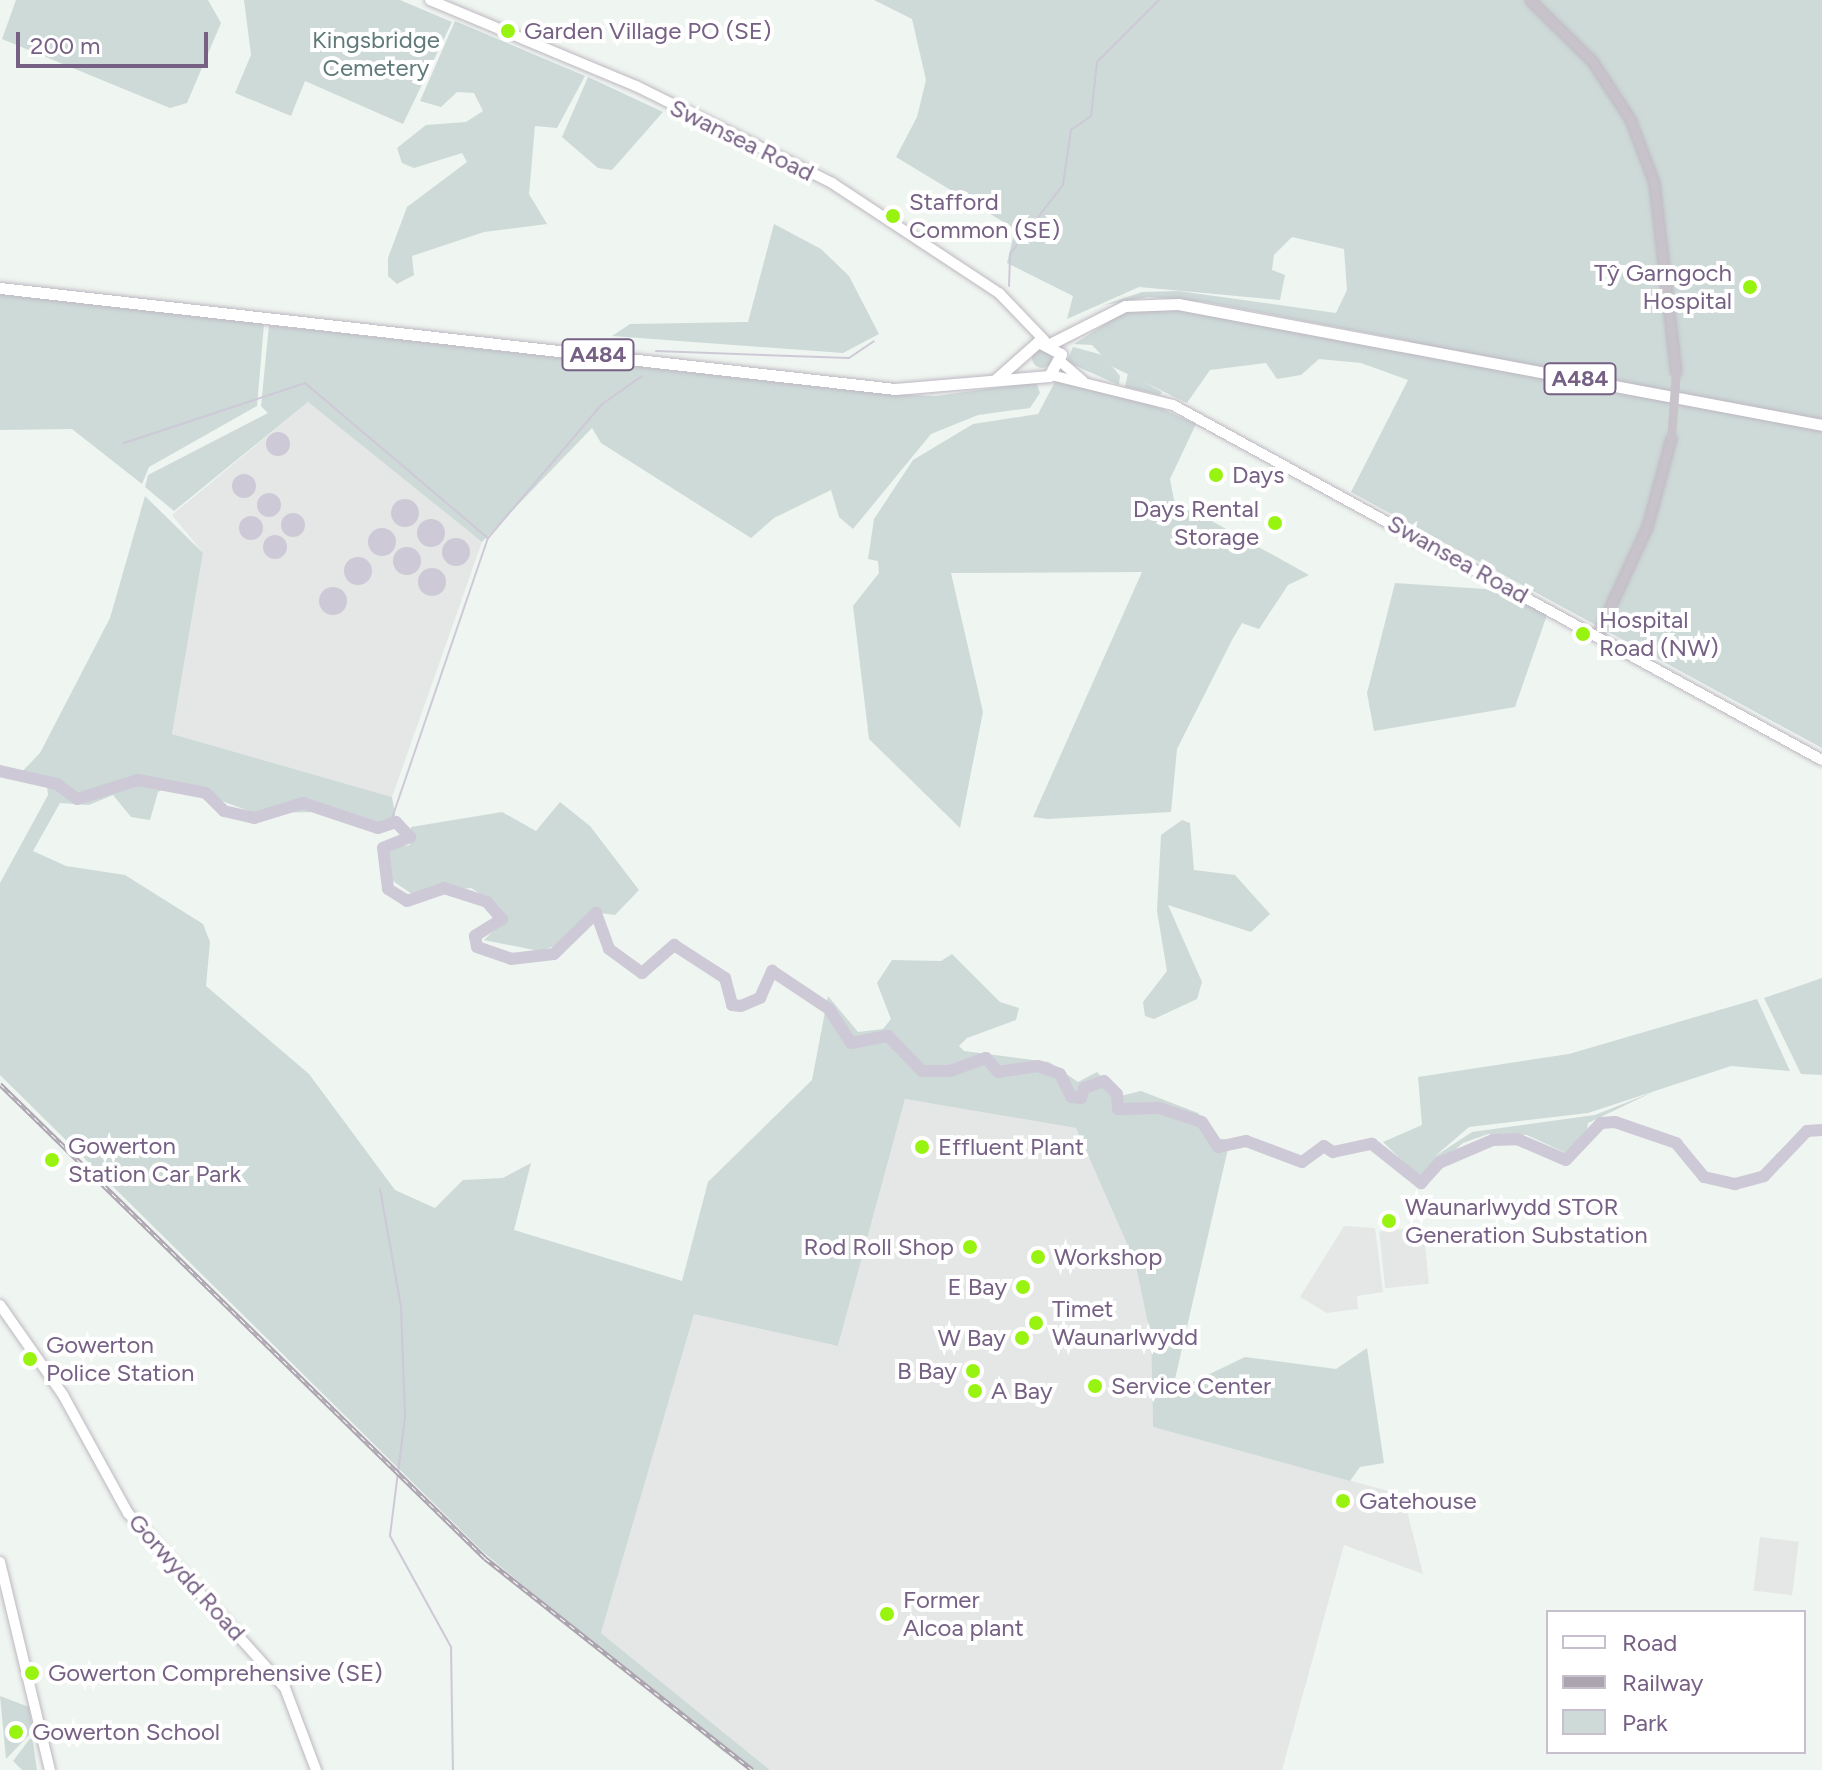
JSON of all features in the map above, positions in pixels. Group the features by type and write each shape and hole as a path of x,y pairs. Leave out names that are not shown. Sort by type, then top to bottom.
{"main road":[{"name":"Swansea Road","path":"430,0 636,86 832,183 999,293 1049,342"},
{"name":"A484","path":"0,288 895,389 1035,374 1051,375 1076,333"},
{"name":"A484","path":"996,379 1028,351 1076,333 1125,306 1178,304 1822,425"},
{"path":"1029,324 1028,351 1035,374"},
{"path":"1049,342 1061,358"},
{"name":"Swansea Road","path":"1061,358 1085,382"},
{"name":"Swansea Road","path":"1051,375 1173,405 1822,760"},
{"name":"Gorwydd Road","path":"0,1305 63,1395 128,1513 285,1688 316,1770"},
{"path":"0,1562 50,1770"}],"street":[{"path":"1530,0 1592,61 1630,119 1654,183 1676,372 1671,438 1647,527 1597,635"}],"shaded area":[{"path":"308,402 482,542 392,797 172,734 203,553 172,515"},
{"path":"278,432 287,435 290,444 287,453 278,456 269,453 266,444 269,435"},
{"path":"244,474 253,477 256,486 253,495 244,498 235,495 232,486 235,477"},
{"path":"269,493 278,496 281,505 278,514 269,517 260,514 257,505 260,496"},
{"path":"405,499 415,503 419,513 415,523 405,527 395,523 391,513 395,503"},
{"path":"293,513 302,516 305,525 302,534 293,537 284,534 281,525 284,516"},
{"path":"251,516 260,519 263,528 260,537 251,540 242,537 239,528 242,519"},
{"path":"431,519 441,523 445,533 441,543 431,547 421,543 417,533 421,523"},
{"path":"382,528 392,532 396,542 392,552 382,556 372,552 368,542 372,532"},
{"path":"275,535 284,538 287,547 284,556 275,559 266,556 263,547 266,538"},
{"path":"456,538 466,542 470,552 466,562 456,566 446,562 442,552 446,542"},
{"path":"407,547 417,551 421,561 417,571 407,575 397,571 393,561 397,551"},
{"path":"358,557 368,561 372,571 368,581 358,585 348,581 344,571 348,561"},
{"path":"432,568 442,572 446,582 442,592 432,596 422,592 418,582 422,572"},
{"path":"333,587 343,591 347,601 343,611 333,615 323,611 319,601 323,591"},
{"path":"905,1099 1076,1128 1135,1262 1151,1338 1153,1427 1403,1495 1423,1574 1344,1545 1282,1770 770,1770 601,1633 694,1313 838,1346"},
{"path":"1344,1226 1375,1228 1383,1292 1357,1296 1358,1309 1327,1313 1300,1297"},
{"path":"1423,1227 1429,1284 1385,1288 1379,1232"},
{"path":"1760,1537 1799,1542 1792,1595 1753,1591"}],"green space":[{"path":"16,0 208,0 221,23 187,103 170,108 2,39"},
{"name":"Kingsbridge Cemetery","path":"244,0 400,0 452,22 403,124 305,81 291,116 235,93 251,55"},
{"path":"874,0 1822,0 1822,748 1351,492 1408,380 1361,363 1319,359 1301,375 1277,379 1266,363 1210,370 1187,403 1113,367 1092,345 1074,344 1129,309 1167,307 1413,351 1409,341 1205,302 1148,297 1104,305 1142,292 1179,291 1336,313 1347,290 1344,249 1292,237 1274,255 1272,270 1285,275 1280,300 1139,287 1067,319 1073,296 1007,263 1015,229 896,157 917,117 926,80 912,19"},
{"path":"455,21 585,76 557,128 535,126 529,194 547,224 484,232 412,256 414,275 397,284 388,276 388,258 407,207 467,162 462,153 414,168 402,163 397,148 426,125 466,122 483,111 474,93 457,92 441,107 420,101"},
{"path":"588,77 663,112 612,170 598,168 562,137"},
{"path":"774,224 821,249 849,276 879,334 843,353 612,336 630,324 748,322"},
{"path":"0,294 264,324 257,406 149,467 142,484 72,429 0,430"},
{"path":"269,325 885,394 936,396 1036,382 1040,393 1030,408 978,415 931,434 853,529 839,517 831,490 774,518 751,538 601,443 592,428 482,542 308,402 174,511 145,487 148,475 268,413 261,406"},
{"path":"1073,347 1103,355 1120,376 1119,385 1067,362"},
{"path":"1038,348 1046,348 1052,358 1046,368 1038,368 1032,362 1032,354"},
{"path":"1128,373 1162,392 1160,395 1125,387"},
{"path":"1056,380 1142,400 1196,424 1170,479 1174,500 1309,575 1288,585 1259,629 1242,623 1232,640 1177,749 1171,812 1048,819 1033,817 1142,572 951,573 983,712 960,828 869,739 853,606 879,573 878,561 868,559 874,519 913,460 973,424 1038,414"},
{"path":"145,496 203,553 172,734 392,797 396,820 376,829 320,812 254,813 174,783 158,792 150,820 131,817 113,795 89,805 60,803 33,851 66,866 125,875 203,924 210,942 206,986 309,1074 395,1190 435,1208 463,1180 503,1178 531,1163 514,1230 682,1281 708,1182 812,1080 828,996 858,1032 883,1029 891,1019 877,983 892,960 941,961 952,954 1000,1002 1019,1008 1016,1020 967,1038 959,1046 964,1051 1049,1062 1078,1082 1097,1072 1120,1096 1141,1091 1198,1113 1215,1138 1230,1140 1172,1392 1245,1357 1336,1369 1367,1348 1384,1463 1360,1467 1350,1481 1153,1427 1151,1338 1135,1262 1076,1128 905,1099 838,1346 694,1314 601,1633 770,1770 750,1770 724,1752 483,1552 0,1075 0,883 48,795 47,786 15,779 40,753 110,618"},
{"path":"1395,583 1485,589 1548,612 1515,707 1374,731 1367,693"},
{"path":"560,802 590,826 639,890 615,915 591,912 555,946 539,951 484,940 503,922 499,906 471,888 412,894 390,879 389,848 410,845 411,827 502,812 536,831"},
{"path":"1182,820 1190,823 1194,870 1235,875 1270,914 1251,932 1168,905 1202,982 1197,999 1154,1019 1145,1016 1143,1002 1167,971 1157,911 1161,835"},
{"path":"1822,978 1822,1075 1801,1074 1764,998"},
{"path":"1757,999 1790,1071 1731,1066 1588,1113 1469,1127 1434,1157 1472,1132 1595,1115 1653,1092 1588,1123 1585,1144 1570,1155 1527,1135 1488,1134 1463,1143 1421,1179 1383,1142 1422,1125 1418,1077 1569,1054"},
{"path":"0,1696 29,1707 33,1731 6,1759"},
{"path":"32,1736 37,1770 22,1770 13,1761"}],"waterway":[{"path":"1009,286 1010,254 1063,185 1071,130 1091,116 1097,62 1159,0"},
{"path":"656,351 849,358 874,341"},
{"path":"390,824 488,538 601,405 642,376"},
{"path":"124,443 305,383 488,538"},
{"path":"0,771 57,784 77,799 138,780 206,793 224,811 254,818 303,803 378,828 396,822 410,837 383,848 388,889 407,901 444,888 487,902 502,919 475,936 477,947 511,959 554,954 596,913 609,949 642,973 674,945 725,978 732,1005 741,1006 760,998 772,971 829,1009 851,1043 888,1036 922,1071 950,1071 986,1058 998,1072 1038,1066 1060,1074 1071,1097 1081,1098 1084,1088 1104,1081 1117,1094 1118,1109 1159,1108 1202,1122 1218,1147 1246,1141 1302,1162 1324,1146 1333,1152 1372,1144 1421,1183 1439,1163 1493,1140 1517,1139 1566,1160 1601,1123 1615,1122 1676,1143 1704,1177 1735,1184 1764,1176 1807,1131 1822,1130"},
{"path":"380,1189 401,1307 405,1417 390,1536 451,1647 453,1770"}],"railway":[{"path":"0,1084 485,1558 752,1770"}],"place":[{"name":"Garden Village PO (SE)","path":"508,31"},
{"name":"Stafford Common (SE)","path":"893,216"},
{"name":"Tŷ Garngoch Hospital","path":"1750,287"},
{"name":"Days","path":"1216,475"},
{"name":"Days Rental Storage","path":"1275,523"},
{"name":"Hospital Road (NW)","path":"1583,634"},
{"name":"Effluent Plant","path":"922,1147"},
{"name":"Gowerton Station Car Park","path":"52,1160"},
{"name":"Waunarlwydd STOR Generation Substation","path":"1389,1221"},
{"name":"Rod Roll Shop","path":"970,1247"},
{"name":"Workshop","path":"1038,1257"},
{"name":"E Bay","path":"1023,1287"},
{"name":"Timet Waunarlwydd","path":"1036,1323"},
{"name":"W Bay","path":"1022,1338"},
{"name":"Gowerton Police Station","path":"30,1359"},
{"name":"B Bay","path":"973,1371"},
{"name":"Service Center","path":"1095,1386"},
{"name":"A Bay","path":"975,1391"},
{"name":"Gatehouse","path":"1343,1501"},
{"name":"Former Alcoa plant","path":"887,1614"},
{"name":"Gowerton Comprehensive (SE)","path":"32,1673"},
{"name":"Gowerton School","path":"16,1732"}]}
